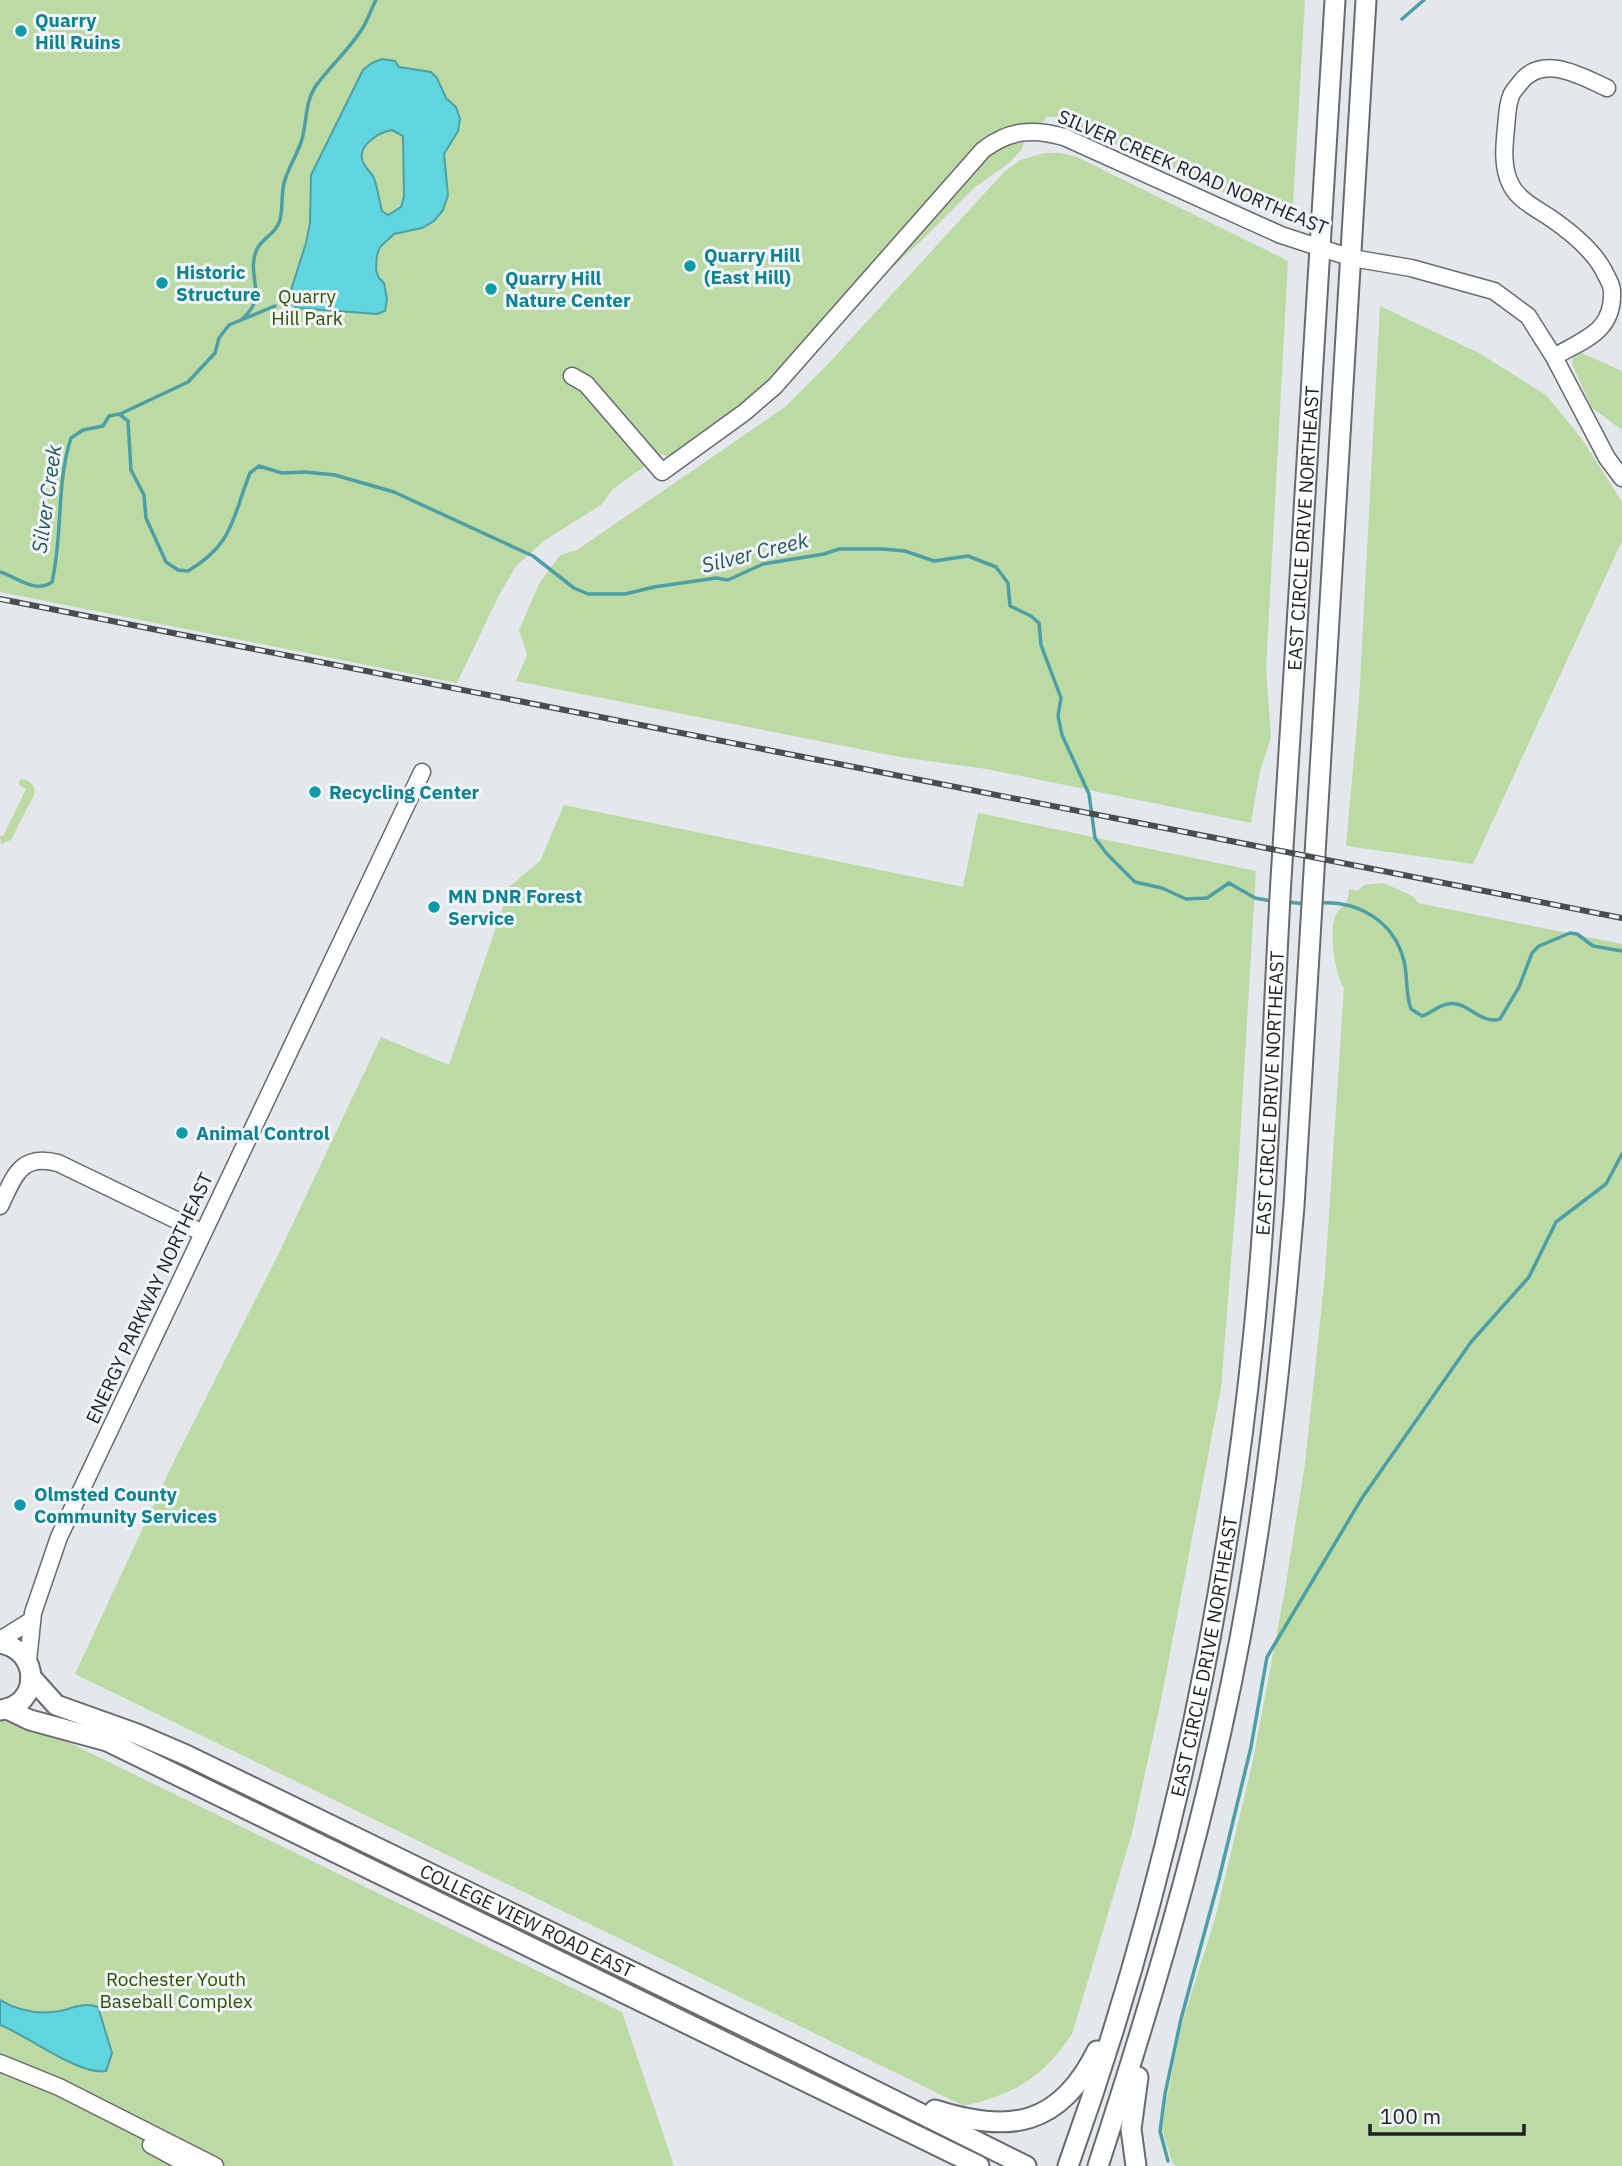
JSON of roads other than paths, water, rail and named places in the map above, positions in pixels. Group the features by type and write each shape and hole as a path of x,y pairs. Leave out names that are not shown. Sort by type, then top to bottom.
{"main road":[{"name":"EAST CIRCLE DRIVE NORTHEAST","path":"1068,2166 1130,1973 1173,1807 1215,1612 1235,1485 1258,1279 1335,0"},
{"name":"EAST CIRCLE DRIVE NORTHEAST","path":"1098,2166 1148,2015 1213,1766 1238,1651 1276,1400 1287,1295 1366,0"},
{"name":"COLLEGE VIEW ROAD EAST","path":"0,1641 20,1651 29,1669 55,1705 137,1734 186,1755 1026,2166"},
{"path":"3,1710 24,1697 29,1669"},
{"name":"COLLEGE VIEW ROAD EAST","path":"3,1710 107,1741 979,2166"},
{"path":"883,2094 982,2123 1015,2122 1043,2112 1065,2097 1084,2074 1098,2049 1130,1973"},
{"path":"1136,2166 1130,2129 1148,2015"},
{"path":"866,2111 958,2166"}],"street":[{"path":"1554,357 1602,329 1611,310 1612,287 1602,267 1587,248 1512,188 1504,167 1511,95 1526,75 1559,68 1572,71 1607,88"},
{"name":"SILVER CREEK ROAD NORTHEAST","path":"572,376 586,384 662,472 745,412 775,386 974,160 993,142 1016,132 1040,132 1064,137 1252,223 1321,250 1411,268 1494,291 1528,316 1554,357 1595,437 1622,478"},
{"name":"ENERGY PARKWAY NORTHEAST","path":"29,1669 32,1620 59,1537 422,772"},
{"path":"0,1206 20,1169 34,1160 46,1160 58,1163 203,1233"},
{"path":"0,1641 32,1620"},
{"path":"0,2063 60,2099 190,2166"},
{"path":"17,2072 59,2088 215,2166"}],"water":[{"path":"382,59 395,61 399,67 431,72 437,78 446,98 456,107 460,119 458,131 444,154 448,195 443,210 434,221 422,228 394,234 380,247 376,270 384,283 387,299 385,311 377,314 297,308 291,303 290,293 310,223 311,175 363,70","holes":["392,130 403,136 404,196 401,207 388,215 382,211 374,178 364,164 362,152 369,141 387,131"]},
{"path":"0,2000 14,2007 36,2012 60,2011 84,2005 98,2007 112,2053 106,2071 95,2071 68,2061 0,2025"}],"waterway":[{"path":"243,318 251,310 256,293 253,268 257,249 276,229 280,220 284,183 302,139 312,93 357,37 376,0"},
{"path":"1402,19 1424,0"},
{"path":"120,414 188,382 215,353 219,338 229,325 275,306"},
{"name":"Silver Creek","path":"0,572 33,585 52,582 63,473 71,438 83,430 103,426 109,416 119,414 128,421 131,470 144,495 146,518 166,562 178,570 188,571 215,551 230,529 250,473 259,466 282,473 335,475 394,492 533,556 574,588 588,594 625,594 716,578 728,580 763,564 839,549 905,551 934,561 968,556 996,567 1008,583 1010,606 1039,623 1041,645 1061,698 1058,716 1062,735 1089,794 1095,838 1107,854 1135,882 1162,888 1186,899 1207,898 1229,883 1255,898 1272,901"},
{"name":"Silver Creek","path":"1287,902 1307,904"},
{"name":"Silver Creek","path":"1318,903 1333,903 1360,909 1383,924 1399,947 1404,961 1411,1009 1422,1016 1441,1006 1455,1004 1486,1019 1500,1019 1519,987 1532,953 1539,946 1570,933 1577,934 1593,946 1622,951"},
{"path":"1168,2161 1160,2131 1165,2094 1181,2019 1251,1747 1267,1657 1362,1498 1471,1342 1529,1277 1556,1222 1606,1184 1622,1154"}],"railway":[{"path":"0,599 1622,918"}],"place":[{"name":"Quarry Hill Ruins","path":"21,31"},
{"name":"Quarry Hill (East Hill)","path":"690,266"},
{"name":"Historic Structure","path":"162,283"},
{"name":"Quarry Hill Nature Center","path":"491,289"},
{"name":"Recycling Center","path":"315,792"},
{"name":"MN DNR Forest Service","path":"434,907"},
{"name":"Animal Control","path":"182,1133"},
{"name":"Olmsted County Community Services","path":"20,1505"}],"park label":[{"name":"Quarry Hill Park","path":"307,307"},
{"name":"Rochester Youth Baseball Complex","path":"176,1990"}]}
